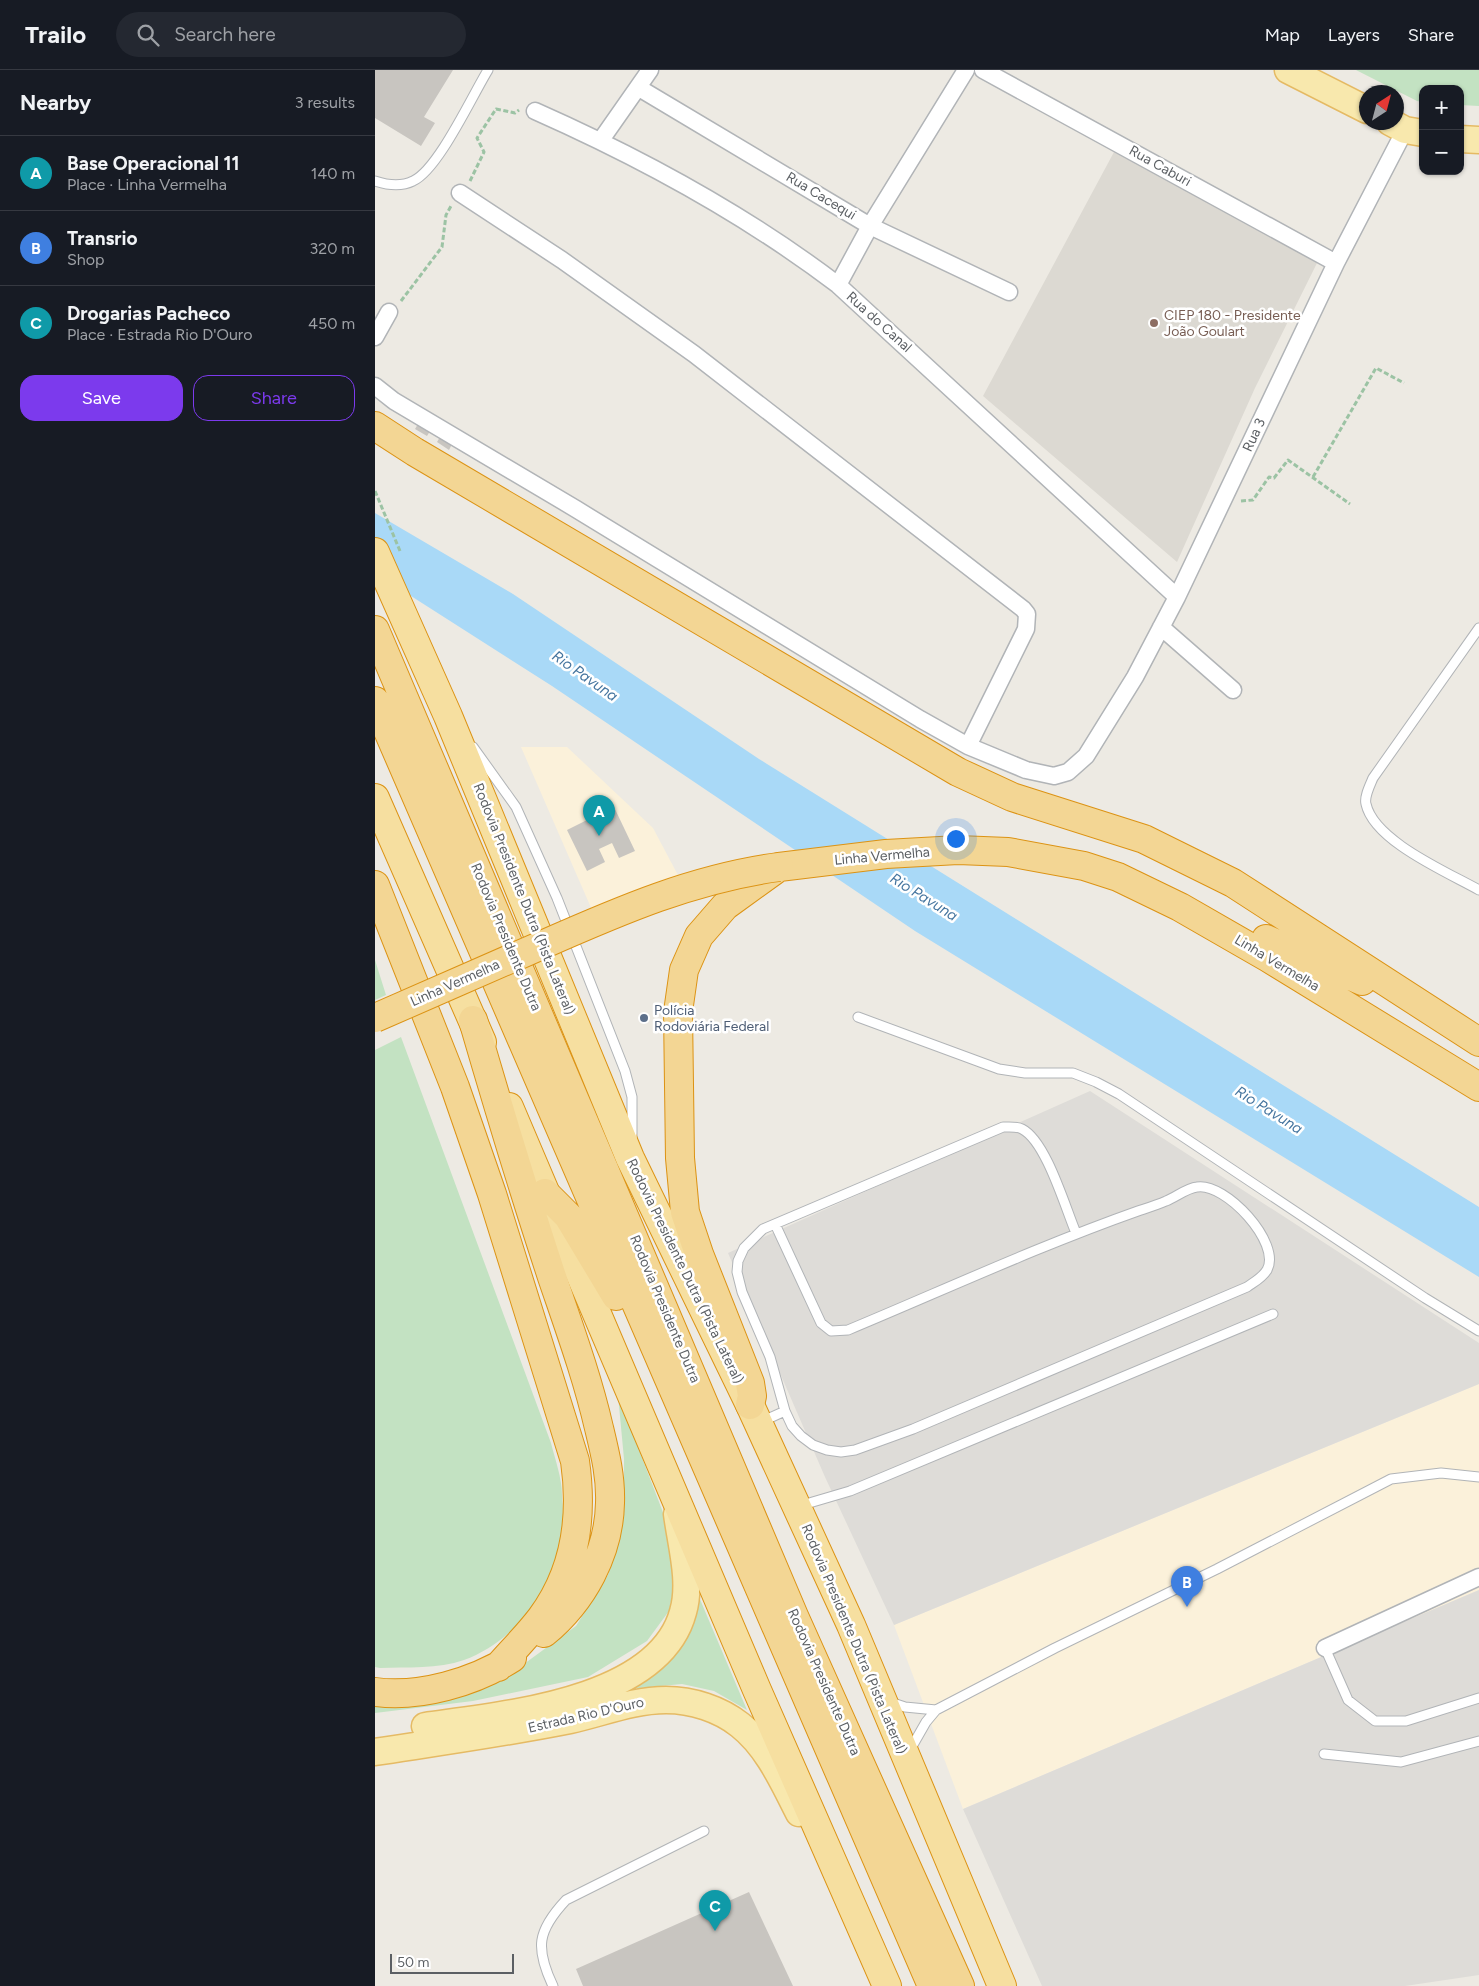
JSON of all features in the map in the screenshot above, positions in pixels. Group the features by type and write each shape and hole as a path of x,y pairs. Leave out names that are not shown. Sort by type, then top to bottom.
{"highway":[{"path":"375,426 415,452 958,772 1012,797 1144,839 1233,883 1479,1042"},
{"name":"Rodovia Presidente Dutra (Pista Lateral)","path":"375,552 448,716 630,1158 755,1414 851,1625 1002,1986"},
{"name":"Rodovia Presidente Dutra","path":"375,630 794,1616 960,1986"},
{"name":"Rodovia Presidente Dutra","path":"375,701 932,1986"},
{"path":"375,798 473,1020 675,1498 887,1986"},
{"name":"Linha Vermelha","path":"375,1018 659,896 725,876 779,867 886,854 958,850 1008,852 1084,866 1142,888 1267,956 1479,1087"},
{"path":"755,1414 750,1383 690,1230 685,1212 680,1158 678,1012 684,970 699,936 710,921 742,892 779,867"},
{"path":"375,885 455,1087 493,1194 575,1461 579,1502 578,1527 571,1559 559,1590 541,1618 498,1667"},
{"path":"1180,907 1231,924 1436,1014"},
{"path":"375,1692 407,1692 465,1680 498,1667 527,1648 551,1628 585,1588 607,1533 610,1503 608,1469 589,1386 511,1152 473,1020"},
{"path":"545,1193 568,1216 630,1320 731,1546 774,1621"}],"main road":[{"path":"1288,70 1359,106"},
{"path":"1464,139 1479,140"},
{"name":"Estrada Rio D'Ouro","path":"375,1734 555,1703 607,1687 630,1676 652,1662 674,1632 683,1614 686,1599 686,1583 675,1498"},
{"name":"Estrada Rio D'Ouro","path":"375,1752 511,1732 643,1701 669,1700 702,1706 723,1714 740,1724 760,1746 847,1896"}],"street":[{"path":"601,140 639,88 649,70"},
{"path":"838,285 871,226 966,70"},
{"name":"Rua Caburi","path":"983,70 1336,263"},
{"name":"Rua Cacequi","path":"639,88 871,226 1009,292"},
{"name":"Rua do Canal","path":"535,110 601,140 777,240 838,285 1177,597"},
{"name":"Rua 3","path":"375,386 394,401 568,505 851,679 968,746 1026,770 1055,776 1068,772 1077,766 1099,736 1135,677 1177,597 1336,263 1406,129"},
{"path":"460,193 561,260 694,354 1023,608 1027,614 1026,629 968,746"},
{"path":"375,337 389,312"},
{"path":"1161,627 1233,690"},
{"path":"1325,1648 1479,1577"}],"lane":[{"path":"375,181 388,185 411,182 424,174 436,159 488,70"},
{"path":"1479,628 1373,778 1365,802 1372,819 1392,841 1479,890"},
{"path":"858,1017 999,1069 1025,1073 1073,1073 1096,1082 1119,1094 1425,1298 1479,1331"},
{"path":"775,1224 821,1323 831,1331 848,1330 1076,1233 1165,1202 1197,1187 1208,1187 1228,1198 1251,1220 1266,1243 1269,1256 1267,1269 1258,1280 1247,1287 913,1428 855,1450 841,1452 813,1445 792,1426 785,1411 770,1357 742,1292 737,1272 744,1248 763,1229 1003,1127 1011,1126 1021,1128 1030,1135 1043,1152 1076,1233"},
{"path":"797,1507 850,1491 1273,1314"},
{"path":"755,1414 785,1411"},
{"path":"906,1760 915,1739 936,1710 1391,1479 1441,1473 1479,1477"},
{"path":"1325,1648 1348,1700 1375,1721 1406,1721 1479,1698"},
{"path":"882,1700 905,1707 936,1710"},
{"path":"1324,1754 1401,1762 1479,1741"},
{"path":"553,1986 542,1962 541,1944 545,1928 553,1914 565,1900 704,1831"}],"path":[{"path":"1313,476 1376,368 1404,383"},
{"path":"1222,502 1253,500 1269,477 1274,478 1288,460 1350,504"},
{"path":"375,491 383,511"}],"shaded area":[{"name":"CIEP 180 - Presidente João Goulart","path":"1114,152 1319,259 1255,388 1177,562 983,396"},
{"path":"521,747 567,747 653,828 680,879 592,910"},
{"path":"1090,1091 1479,1343 1479,1384 894,1625 825,1477 728,1253"},
{"path":"1479,1384 1479,1590 963,1809 894,1625"},
{"path":"1479,1590 1479,1975 1405,1986 1042,1986 963,1809"}],"green space":[{"path":"1356,70 1479,70 1479,106 1464,105 1464,85 1419,85 1419,101 1404,94 1404,85 1386,85"},
{"path":"375,960 386,995 375,1000"},
{"path":"401,1037 551,1443 561,1482 563,1521 559,1556 551,1579 532,1608 508,1634 479,1653 454,1663 422,1667 380,1668 375,1667 375,1050"},
{"path":"618,1395 669,1528 676,1577 669,1611 647,1641 588,1677 473,1701 375,1713 375,1700 513,1672 576,1626 608,1575 624,1517 624,1459"},
{"path":"699,1597 747,1710 714,1691 682,1684 629,1689 668,1662 689,1629"}],"water":[{"name":"Rio Pavuna","path":"375,513 513,594 759,759 1479,1207 1479,1277 915,931 552,686 375,573"}],"building":[{"path":"375,70 453,70 424,117 435,123 421,146 375,118"},
{"path":"418,424 430,431 427,436 415,429"},
{"path":"440,437 452,444 449,450 437,442"},
{"path":"614,807 635,851 619,858 612,843 599,849 605,862 587,871 567,830 589,819 594,825 602,822 598,815"},
{"path":"749,1892 793,1986 583,1986 576,1969"}],"place":[{"name":"CIEP 180 - Presidente João Goulart","path":"1154,323"},
{"name":"Base Operacional 11","path":"599,836"},
{"name":"Polícia Rodoviária Federal","path":"644,1018"},
{"name":"Transrio","path":"1187,1607"},
{"name":"Drogarias Pacheco","path":"715,1931"}]}
